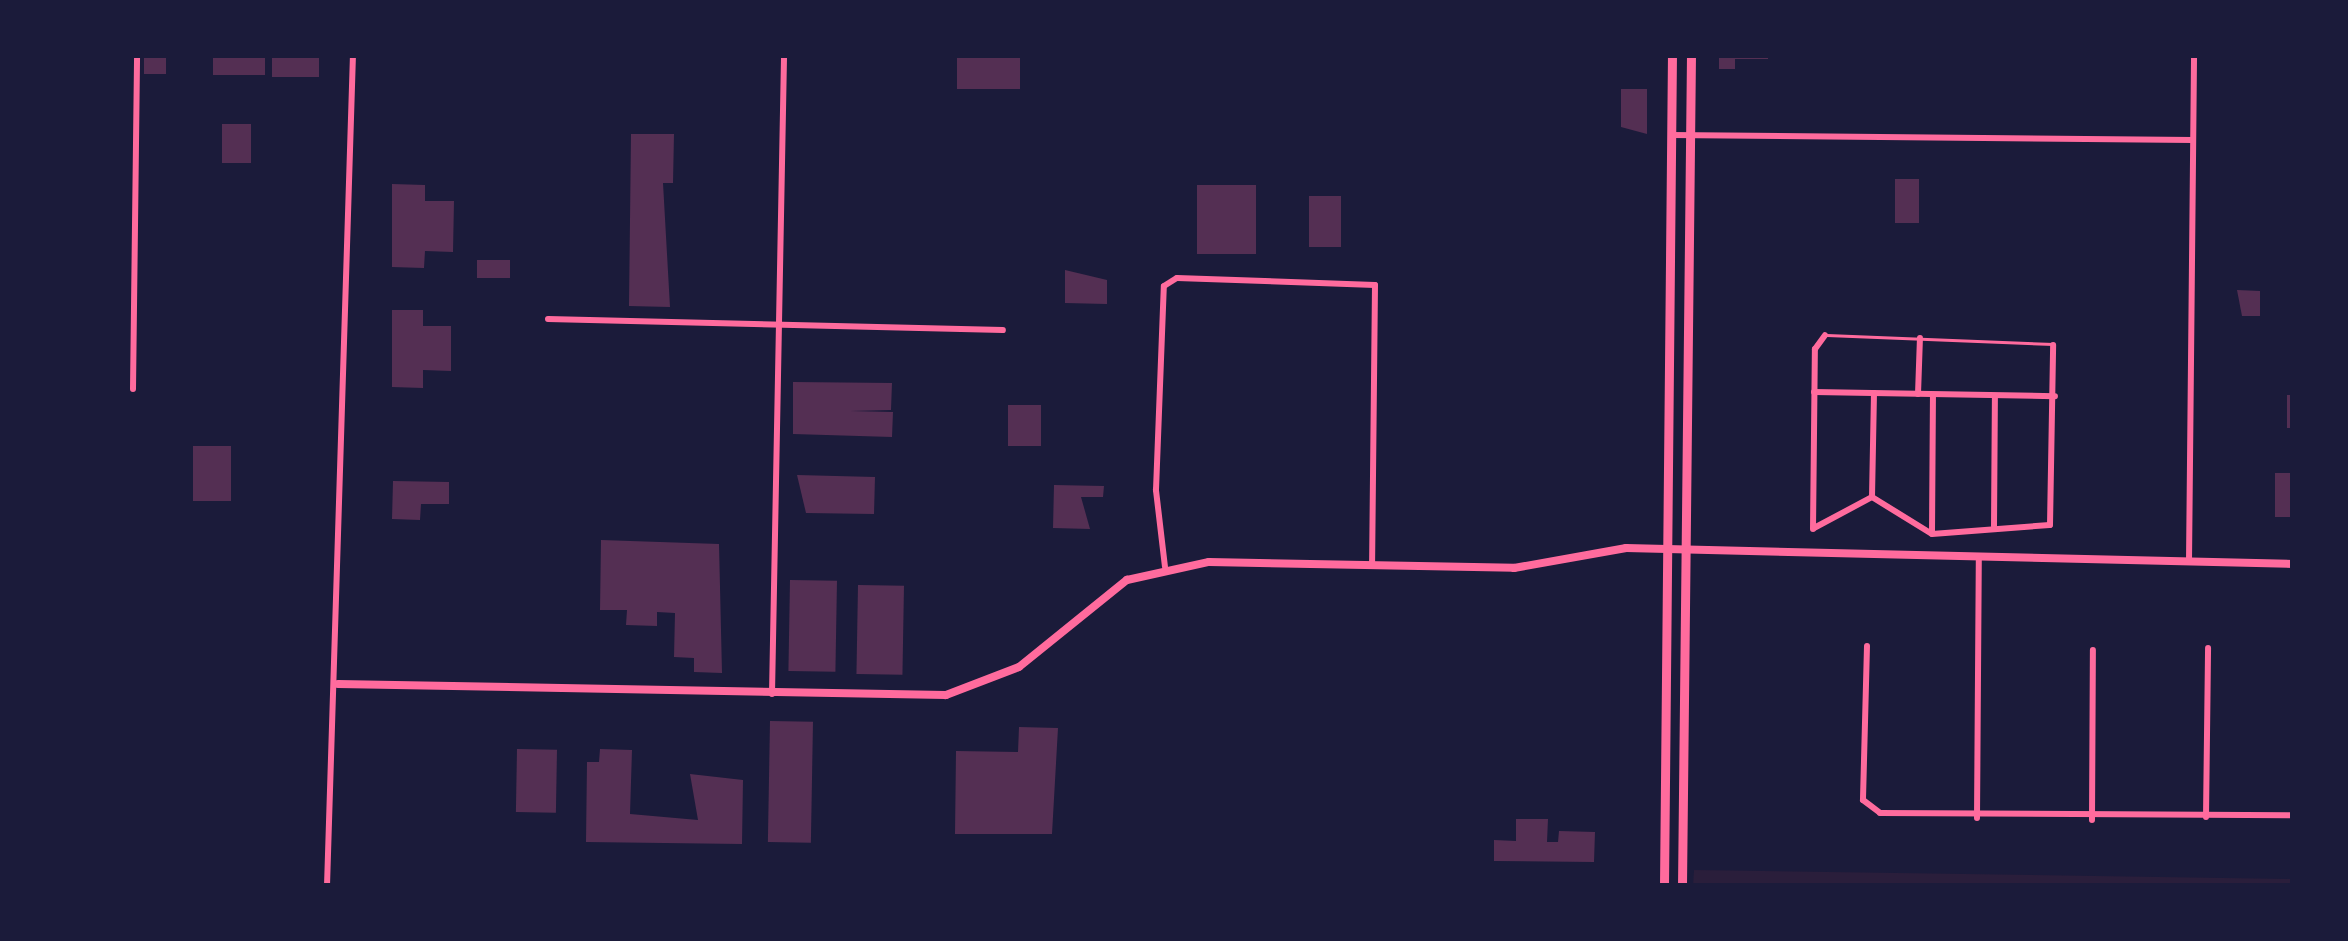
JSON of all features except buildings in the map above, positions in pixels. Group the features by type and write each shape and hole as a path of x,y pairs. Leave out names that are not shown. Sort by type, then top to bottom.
{"main road":[{"path":"1664,886 1672,55"},
{"path":"1682,886 1691,55"}],"street":[{"path":"133,390 137,55"},
{"path":"327,886 338,684 352,55"},
{"path":"772,694 784,55"},
{"path":"2189,562 2194,55"},
{"path":"1671,135 2194,140"},
{"path":"1165,567 1156,490 1164,286 1177,278 1375,285 1372,566"},
{"path":"548,318 1004,330"},
{"path":"1825,335 1816,343 1812,529 1872,497"},
{"path":"1918,394 1920,338"},
{"path":"1872,497 1932,534 1994,526 2050,525 2053,345"},
{"path":"1814,392 2055,396"},
{"path":"1872,497 1874,393"},
{"path":"1932,534 1933,394"},
{"path":"1994,526 1995,396"},
{"path":"338,684 898,698 973,690 1019,666 1101,596 1165,567 1543,567 1599,552 1668,549 2293,564"},
{"path":"1977,818 1979,558"},
{"path":"1867,646 1867,807 1977,818 2293,816"},
{"path":"2206,817 2208,648"},
{"path":"2092,820 2094,650"}],"lane":[{"path":"1825,335 2053,345"}],"shaded area":[{"path":"1694,870 2293,879 2293,886 1693,886"}]}
